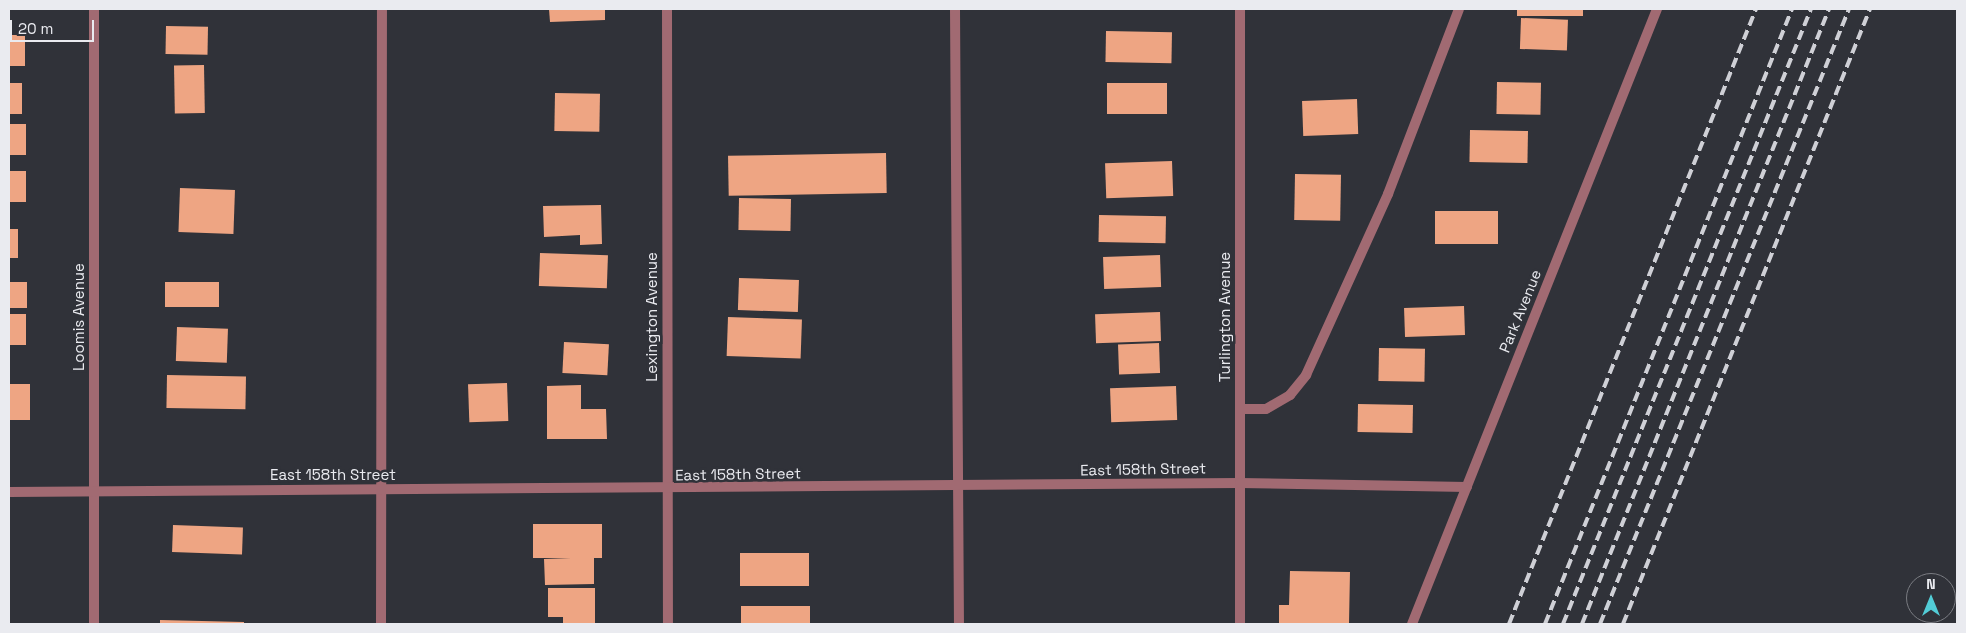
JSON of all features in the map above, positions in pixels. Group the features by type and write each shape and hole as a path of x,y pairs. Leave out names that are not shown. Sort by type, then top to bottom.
{"street":[{"name":"Loomis Avenue","path":"94,9 94,624"},
{"path":"381,624 382,9"},
{"name":"Lexington Avenue","path":"667,9 668,624"},
{"path":"954,9 959,624"},
{"name":"Turlington Avenue","path":"1240,9 1240,624"},
{"path":"1240,409 1266,409 1290,395 1306,375 1388,194 1459,9"},
{"name":"Park Avenue","path":"1412,624 1657,9"},
{"name":"East 158th Street","path":"9,492 668,489 1240,483 1467,487"}],"building":[{"path":"549,9 605,9 605,20 550,22"},
{"path":"1517,9 1583,9 1583,16 1517,16"},
{"path":"1521,18 1568,20 1567,51 1520,49"},
{"path":"166,26 208,27 208,55 166,54"},
{"path":"1106,31 1172,32 1171,63 1105,62"},
{"path":"9,35 25,35 25,66 9,66"},
{"path":"204,65 205,113 175,114 174,66"},
{"path":"1497,82 1541,83 1540,115 1496,114"},
{"path":"9,83 22,83 22,114 9,114"},
{"path":"1107,83 1167,83 1167,114 1107,114"},
{"path":"555,93 600,94 599,132 554,131"},
{"path":"1357,99 1358,134 1303,136 1302,101"},
{"path":"9,124 26,124 26,155 9,155"},
{"path":"1470,130 1528,131 1527,163 1469,162"},
{"path":"886,153 887,193 729,196 728,156"},
{"path":"1172,161 1173,196 1106,198 1105,163"},
{"path":"9,171 26,171 26,202 9,202"},
{"path":"1295,174 1341,175 1340,221 1294,220"},
{"path":"180,188 235,190 233,234 178,232"},
{"path":"739,198 791,199 790,231 738,230"},
{"path":"601,205 602,244 580,245 580,235 544,237 543,206"},
{"path":"1435,211 1498,211 1498,244 1435,244"},
{"path":"1099,215 1166,216 1166,243 1099,242"},
{"path":"9,229 18,229 18,258 9,258"},
{"path":"540,253 608,255 607,288 539,286"},
{"path":"1160,255 1161,287 1104,289 1103,257"},
{"path":"739,278 799,280 798,312 738,310"},
{"path":"9,282 27,282 27,308 9,308"},
{"path":"165,282 219,282 219,307 165,307"},
{"path":"1464,306 1465,335 1405,337 1404,308"},
{"path":"1160,312 1161,341 1096,343 1095,314"},
{"path":"9,314 26,314 26,345 9,345"},
{"path":"728,317 802,320 801,359 727,356"},
{"path":"177,327 228,329 227,363 176,361"},
{"path":"564,342 609,344 607,375 562,373"},
{"path":"1159,343 1160,373 1119,374 1118,344"},
{"path":"1379,348 1425,349 1424,382 1378,381"},
{"path":"167,375 246,376 245,409 166,408"},
{"path":"507,383 508,421 469,422 468,384"},
{"path":"9,384 30,384 30,420 9,420"},
{"path":"581,385 581,409 606,409 607,439 547,439 547,386"},
{"path":"1176,386 1177,420 1111,422 1110,388"},
{"path":"1358,404 1413,405 1413,433 1358,432"},
{"path":"533,524 602,524 602,558 594,558 594,584 545,585 544,559 571,558 533,558"},
{"path":"173,525 243,527 242,554 172,552"},
{"path":"740,553 809,553 809,586 740,586"},
{"path":"1290,571 1350,572 1349,624 1279,624 1279,605 1289,605"},
{"path":"548,588 595,588 595,624 563,624 563,617 548,617"},
{"path":"741,606 810,606 810,624 741,624"},
{"path":"160,620 244,622 244,624 160,624"}],"railway":[{"path":"1509,624 1756,9"},
{"path":"1545,624 1792,9"},
{"path":"1563,624 1811,9"},
{"path":"1582,624 1829,9"},
{"path":"1600,624 1849,9"},
{"path":"1623,624 1870,9"}]}
